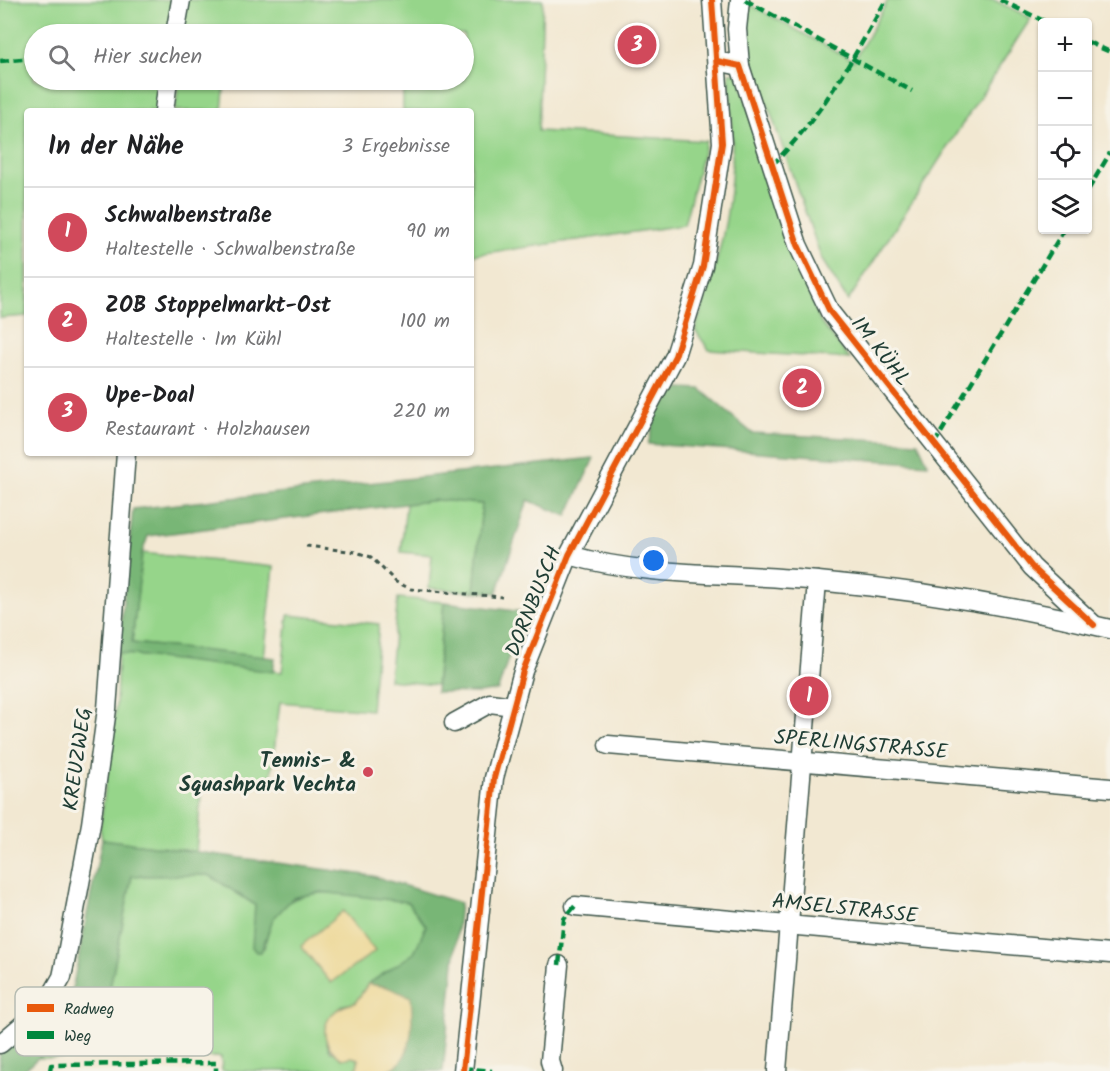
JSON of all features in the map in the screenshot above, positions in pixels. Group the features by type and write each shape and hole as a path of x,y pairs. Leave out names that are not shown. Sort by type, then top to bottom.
{"street":[{"path":"177,24 182,0"},
{"name":"DORNBUSCH","path":"463,1071 494,778 523,670 568,555 675,356 703,266 722,143 711,0"},
{"name":"IM KÜHL","path":"740,0 737,29 740,66 798,244 830,312 1032,567 1102,627"},
{"path":"717,61 740,66"},
{"path":"164,108 167,90"},
{"name":"KREUZWEG","path":"56,987 62,977 91,824 107,709 126,456"},
{"name":"IM KÜHL","path":"568,555 603,565 817,580 973,602 1102,627"},
{"path":"777,1071 817,580"},
{"path":"454,723 490,702 513,706"},
{"name":"SPERLINGSTRASSE","path":"608,745 1110,788"},
{"name":"AMSELSTRASSE","path":"575,906 788,927 1110,954"},
{"path":"553,1071 550,1061 559,965"},
{"name":"KREUZWEG","path":"0,1044 15,1031"}],"path":[{"path":"306,546 356,552 370,557 396,582 411,589 502,597"}],"green space":[{"path":"0,0 543,0 538,131 706,141 684,225 474,255 474,108 403,108 403,90 474,90 474,24 24,24 24,90 162,90 159,108 24,108 24,316 0,318"},
{"path":"888,0 994,0 1031,18 848,301 822,260 750,54 747,3 854,61"},
{"path":"729,73 738,73 793,254 821,323 850,359 709,350 695,330 719,253 728,206 732,156"},
{"path":"178,90 224,90 222,108 175,108"},
{"path":"680,388 700,389 752,433 918,442 928,464 648,444 660,400"},
{"path":"594,458 567,516 528,500 497,593 474,592 482,504 437,500 148,536 142,553 132,643 275,658 273,672 118,653 133,509"},
{"path":"437,500 482,504 474,592 429,588 432,555 401,552 406,504"},
{"path":"142,553 274,567 264,658 132,643"},
{"path":"398,598 444,602 436,685 389,680"},
{"path":"444,602 523,612 498,690 479,693 436,692"},
{"path":"288,615 379,624 371,710 280,702 270,786 202,782 196,852 102,839 100,828 116,704 118,653 282,672"},
{"path":"102,839 373,876 460,903 443,1071 386,1071 402,1060 387,987 368,984 414,953 426,926 408,902 321,892 293,898 273,919 261,952 256,952 252,947 255,905 209,875 132,876 110,987 73,987"},
{"path":"210,875 255,904 255,922 264,948 269,926 283,906 297,898 314,894 354,894 408,902 426,926 414,954 368,984 355,1003 343,1005 328,1026 326,1038 330,1051 359,1059 356,1071 222,1071 221,1057 38,1058 40,1056 213,1056 213,987 110,987 132,876"},
{"path":"15,1043 15,1056 40,1056 23,1071 0,1071 0,1054"}],"sand":[{"path":"343,911 375,951 331,983 301,946"},
{"path":"368,984 387,987 411,997 412,1029 407,1051 395,1067 385,1071 356,1071 359,1059 352,1057 342,1059 327,1043 325,1034 329,1018 335,1011 355,1003"}],"marked path":[{"path":"745,0 912,91"},
{"path":"772,165 790,147 835,87 886,0"},
{"path":"1000,0 1038,18"},
{"path":"1092,44 1110,52"},
{"path":"0,61 24,59"},
{"path":"1092,183 1110,153"},
{"path":"934,444 1062,234"},
{"path":"559,965 564,919 575,906"},
{"path":"50,1071 51,1065 216,1063 216,1071"},
{"path":"463,1068 492,1071"}],"cycle path":[{"path":"463,1071 494,778 523,671 569,555 675,356 703,266 722,143 712,0"},
{"path":"717,61 740,66 798,245 830,312 1032,567 1094,625"}],"place":[{"name":"Upe-Doal","path":"637,45"},
{"name":"ZOB Stoppelmarkt-Ost","path":"802,388"},
{"name":"Schwalbenstraße","path":"809,696"},
{"name":"Tennis- & Squashpark Vechta","path":"368,772"}]}
